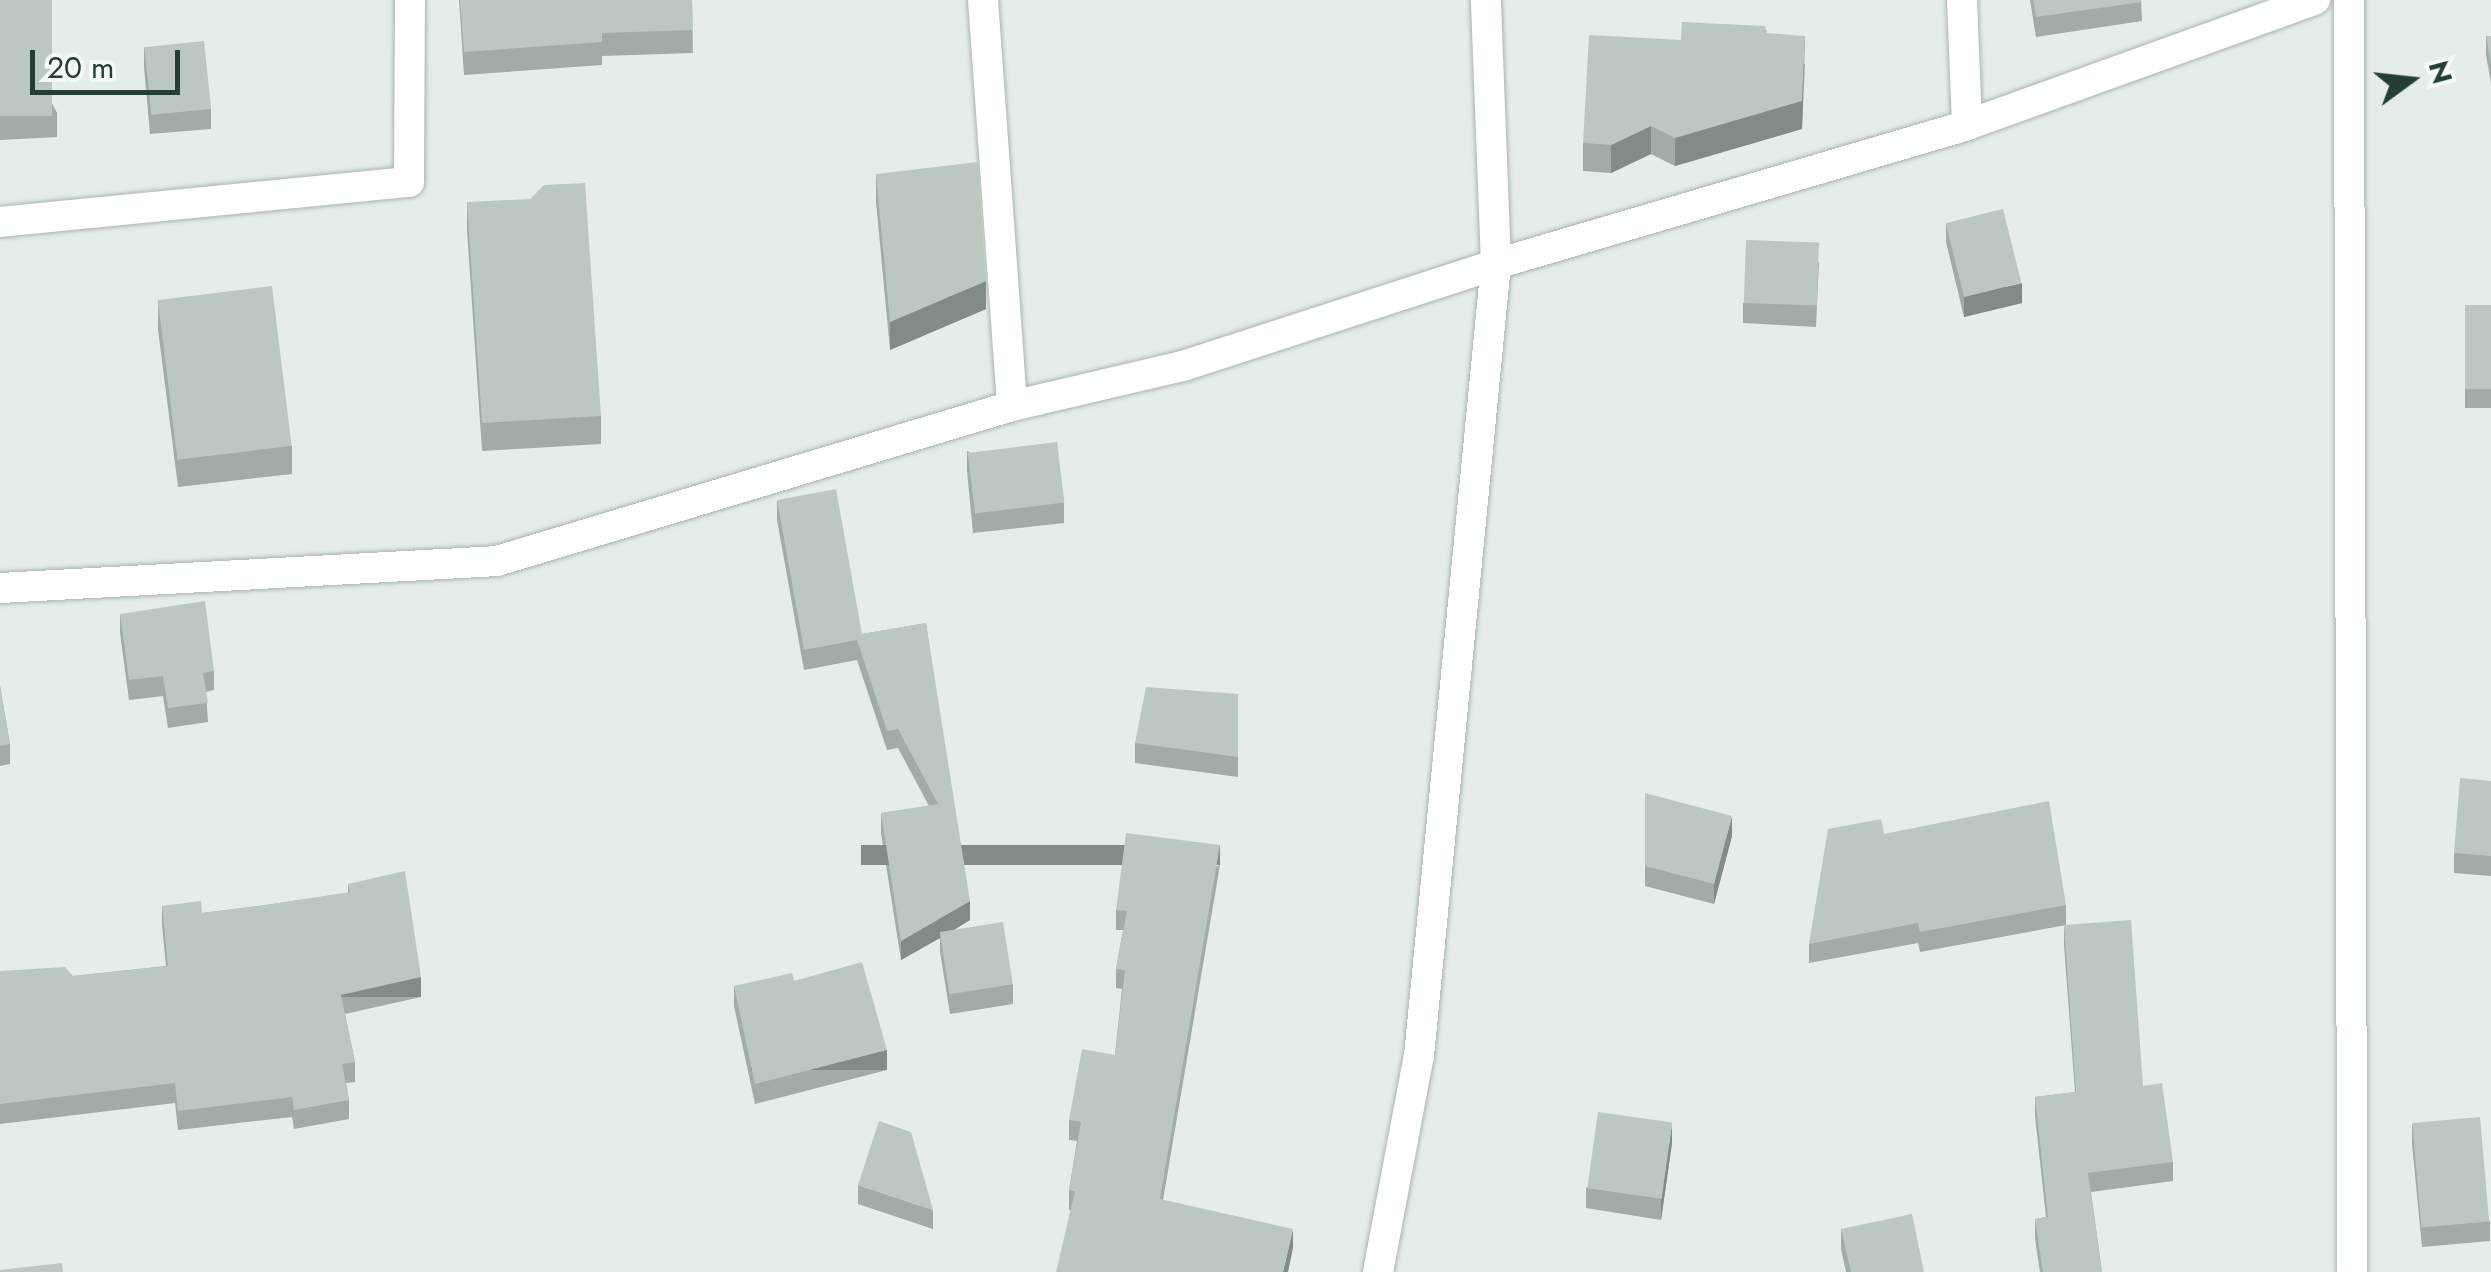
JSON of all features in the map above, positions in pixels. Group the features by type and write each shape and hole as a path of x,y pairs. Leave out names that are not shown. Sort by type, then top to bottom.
{"street":[{"path":"0,222 409,182 410,0"},
{"path":"983,0 1012,406"},
{"path":"1378,1272 1419,1056 1496,264 1486,0"},
{"path":"1962,0 1967,124"},
{"path":"0,588 497,560 1012,406 1184,366 1496,264 1967,124 2315,0"},
{"path":"2349,0 2352,1272"}],"building":[{"path":"0,0 52,0 52,116 0,116"},
{"path":"460,0 692,0 693,30 602,33 602,42 464,52"},
{"path":"2033,0 2141,0 2142,2 2036,17"},
{"path":"1682,22 1765,26 1767,33 1805,36 1802,101 1675,138 1651,126 1611,145 1583,143 1589,35 1681,40"},
{"path":"2486,36 2491,36 2491,64"},
{"path":"204,41 211,109 151,115 144,47"},
{"path":"978,162 986,281 890,322 876,174"},
{"path":"585,183 601,416 482,423 467,202 530,199 544,185"},
{"path":"2003,209 2021,283 1964,297 1946,223"},
{"path":"1746,240 1819,243 1817,306 1744,303"},
{"path":"272,286 292,446 177,460 158,300"},
{"path":"2465,305 2491,305 2491,389 2465,389"},
{"path":"1057,442 1064,503 975,514 968,453"},
{"path":"836,489 862,634 926,623 970,901 901,941 881,813 938,804 898,729 887,731 857,640 804,650 777,500"},
{"path":"205,601 214,671 203,673 208,703 168,708 163,676 129,680 120,614"},
{"path":"0,686 10,744 0,746"},
{"path":"1146,687 1238,694 1238,757 1135,743"},
{"path":"2460,778 2491,781 2491,856 2454,853"},
{"path":"1645,793 1732,816 1714,884 1645,866"},
{"path":"2049,801 2066,905 1920,932 1918,923 1809,944 1828,829 1881,819 1884,834"},
{"path":"1126,833 1220,845 1160,1199 1293,1229 1283,1272 1056,1272 1075,1191 1069,1190 1081,1122 1069,1120 1082,1049 1115,1055 1125,970 1116,969 1127,911 1116,910"},
{"path":"405,871 421,977 341,995 355,1062 342,1064 349,1100 294,1110 292,1097 178,1111 175,1083 0,1104 0,971 65,967 73,976 168,966 162,906 201,901 202,913 259,906 350,892 348,884"},
{"path":"2131,920 2143,1086 2162,1083 2173,1162 2088,1173 2102,1272 2043,1272 2035,1219 2048,1217 2035,1097 2076,1092 2064,925"},
{"path":"1003,922 1013,984 950,994 940,932"},
{"path":"862,962 887,1050 755,1084 734,986 792,973 794,981"},
{"path":"1598,1112 1672,1122 1662,1199 1587,1188"},
{"path":"2480,1117 2489,1222 2421,1228 2412,1123"},
{"path":"879,1121 911,1132 933,1210 858,1185"},
{"path":"1912,1214 1924,1272 1851,1272 1841,1229"},
{"path":"62,1263 63,1272 0,1272 0,1270"}]}
